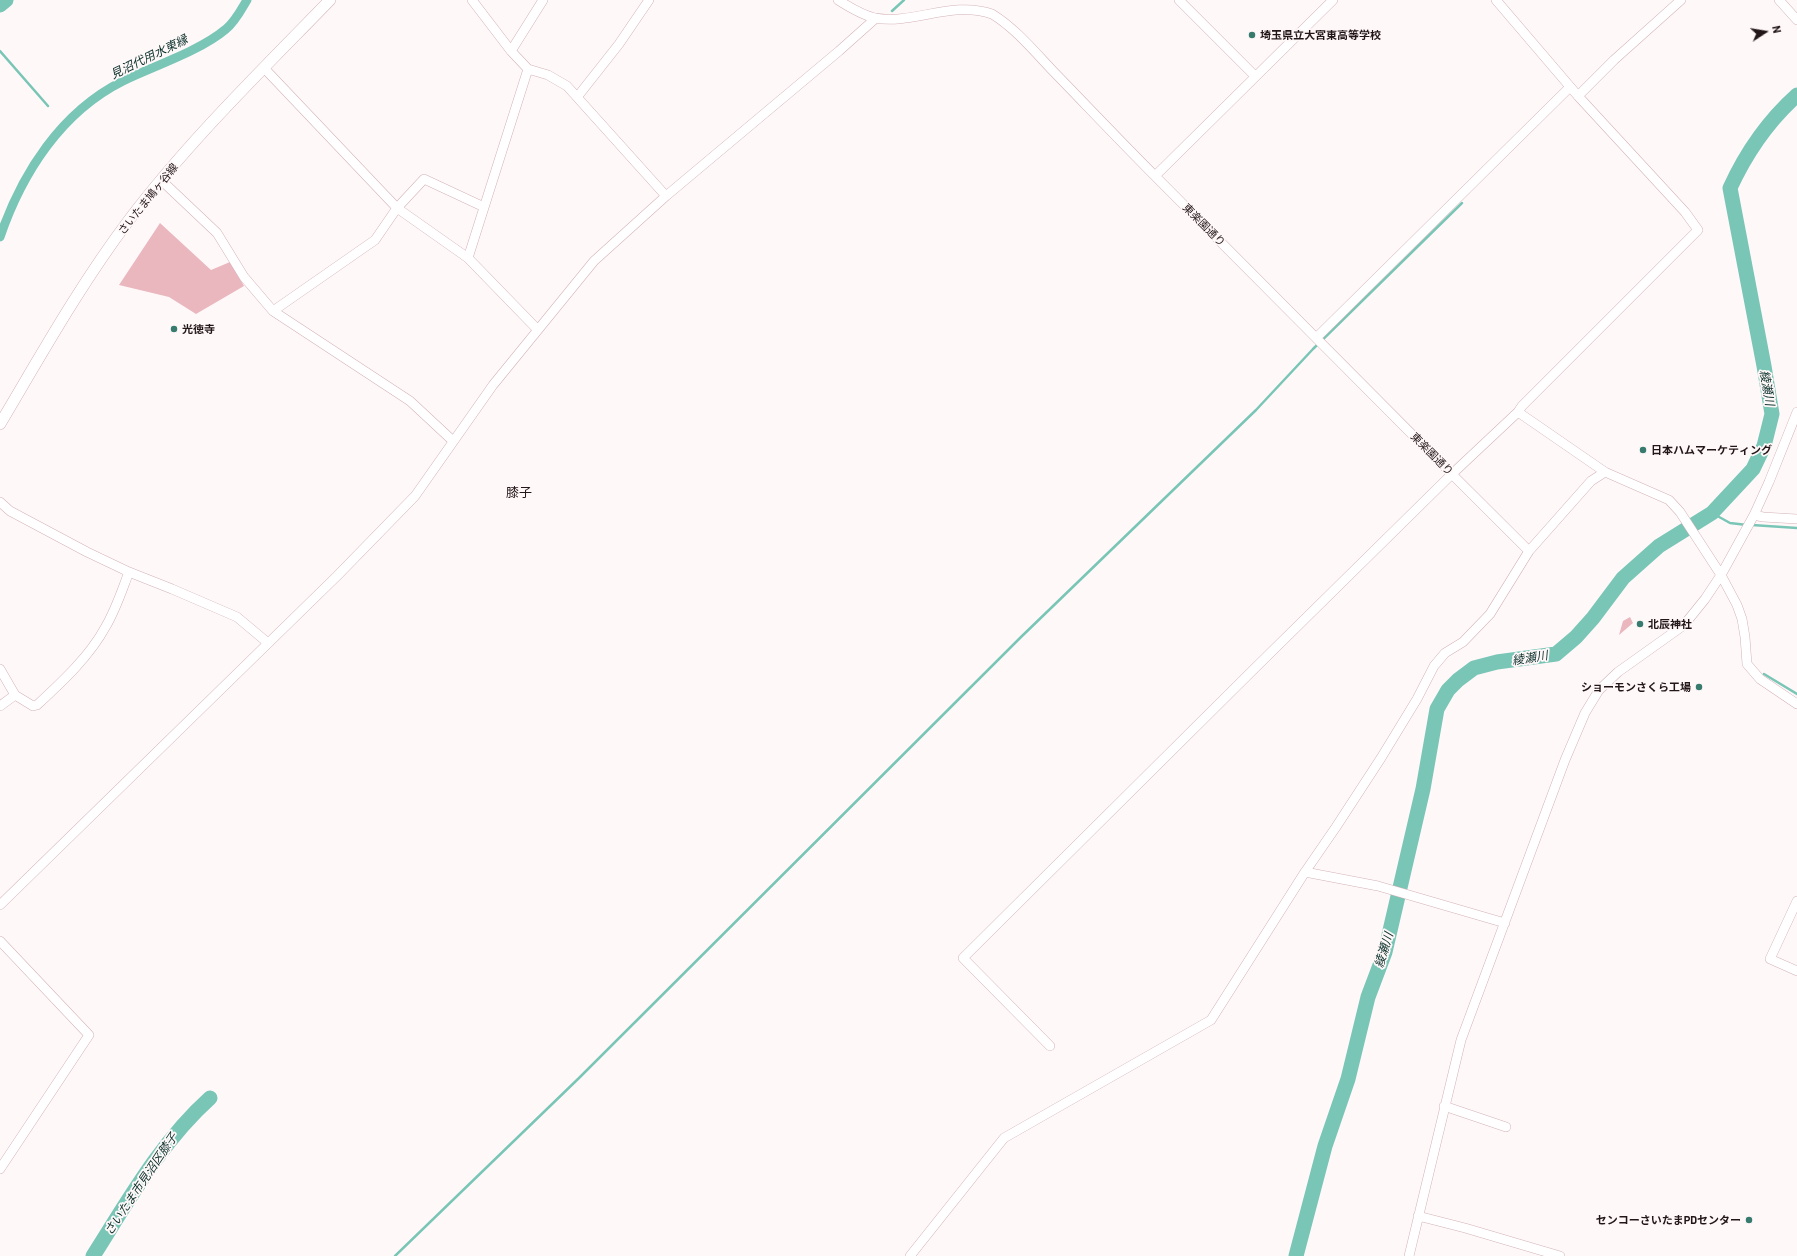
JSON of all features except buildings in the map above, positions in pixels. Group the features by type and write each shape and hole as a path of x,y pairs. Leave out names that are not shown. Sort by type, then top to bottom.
{"main road":[{"name":"さいたま鳩ヶ谷線","path":"0,424 94,268 130,219 205,129 330,0"}],"street":[{"path":"472,0 511,51 528,68 548,75 567,86 578,96 666,196"},
{"path":"511,51 543,0"},
{"path":"578,96 619,44 649,0"},
{"name":"東楽園通り","path":"838,0 862,14 887,19 950,6 977,3 993,14 1011,29 1155,176 1529,551"},
{"path":"1179,0 1256,76"},
{"path":"1155,176 1333,0"},
{"path":"1050,1046 964,958 1452,474 1518,412 1522,406 1698,230 1686,212 1578,96 1496,0"},
{"path":"1578,96 1614,60 1681,0"},
{"path":"1779,0 1797,20"},
{"path":"0,905 337,576 415,496 493,385 537,329 594,261 666,196 876,18"},
{"path":"264,68 397,208 468,258 537,329"},
{"path":"468,258 528,68"},
{"path":"1316,338 1570,87"},
{"path":"272,312 375,240 397,208 424,179 484,206"},
{"path":"161,180 217,233 244,278 272,312 410,401 453,441"},
{"path":"1518,412 1605,472 1669,500 1680,512 1721,575 1737,605 1742,619 1747,664 1760,679 1797,704"},
{"path":"1409,1256 1461,1040 1565,760 1585,713 1599,690 1618,672 1684,625 1705,599 1721,575 1752,517 1769,482 1797,412"},
{"path":"910,1256 1004,1138 1087,1089 1211,1020 1305,872 1381,758 1417,699 1434,666 1446,653 1463,642 1490,614 1529,551 1591,481 1605,472"},
{"path":"0,502 10,511 87,552 129,572 237,617 268,643"},
{"path":"1752,517 1797,519"},
{"path":"0,669 15,695 34,706 37,705 69,674 106,628 129,572"},
{"path":"0,706 15,695"},
{"path":"1305,872 1378,886 1505,924"},
{"path":"1797,901 1770,959 1797,971"},
{"path":"0,941 89,1035 0,1169"},
{"path":"1444,1106 1506,1127"},
{"path":"1418,1216 1560,1256"}],"shaded area":[{"path":"160,223 211,270 230,262 244,286 196,314 169,297 119,285"},
{"path":"1630,617 1633,623 1619,635 1623,621"}],"waterway":[{"path":"0,5 6,0"},
{"name":"見沼代用水東縁","path":"0,237 9,213 32,168 46,147 81,109 101,94 123,81 176,58 215,37 232,23 238,16 247,0"},
{"path":"892,11 904,0"},
{"path":"0,51 48,106"},
{"name":"綾瀬川","path":"1296,1256 1325,1146 1348,1079 1368,997 1385,952 1423,789 1437,709 1448,690 1474,668 1497,662 1556,654 1576,637 1593,618 1623,578 1659,546 1712,513 1753,469 1764,446 1772,414 1730,188 1743,162 1759,138 1786,105 1797,95"},
{"path":"395,1256 579,1078 1021,637 1256,410 1313,349 1462,203"},
{"path":"1712,513 1730,523 1747,525"},
{"path":"1752,525 1797,528"},
{"path":"1764,674 1797,694"},
{"name":"さいたま市見沼区膝子","path":"93,1256 146,1173 192,1115 210,1098"}],"place":[{"name":"埼玉県立大宮東高等学校","path":"1252,35"},
{"name":"光徳寺","path":"174,329"},
{"name":"日本ハムマーケティング","path":"1643,450"},
{"name":"北辰神社","path":"1640,624"},
{"name":"ショーモンさくら工場","path":"1699,687"},
{"name":"センコーさいたまPDセンター","path":"1749,1220"}],"district":[{"name":"膝子","path":"519,493"}]}
